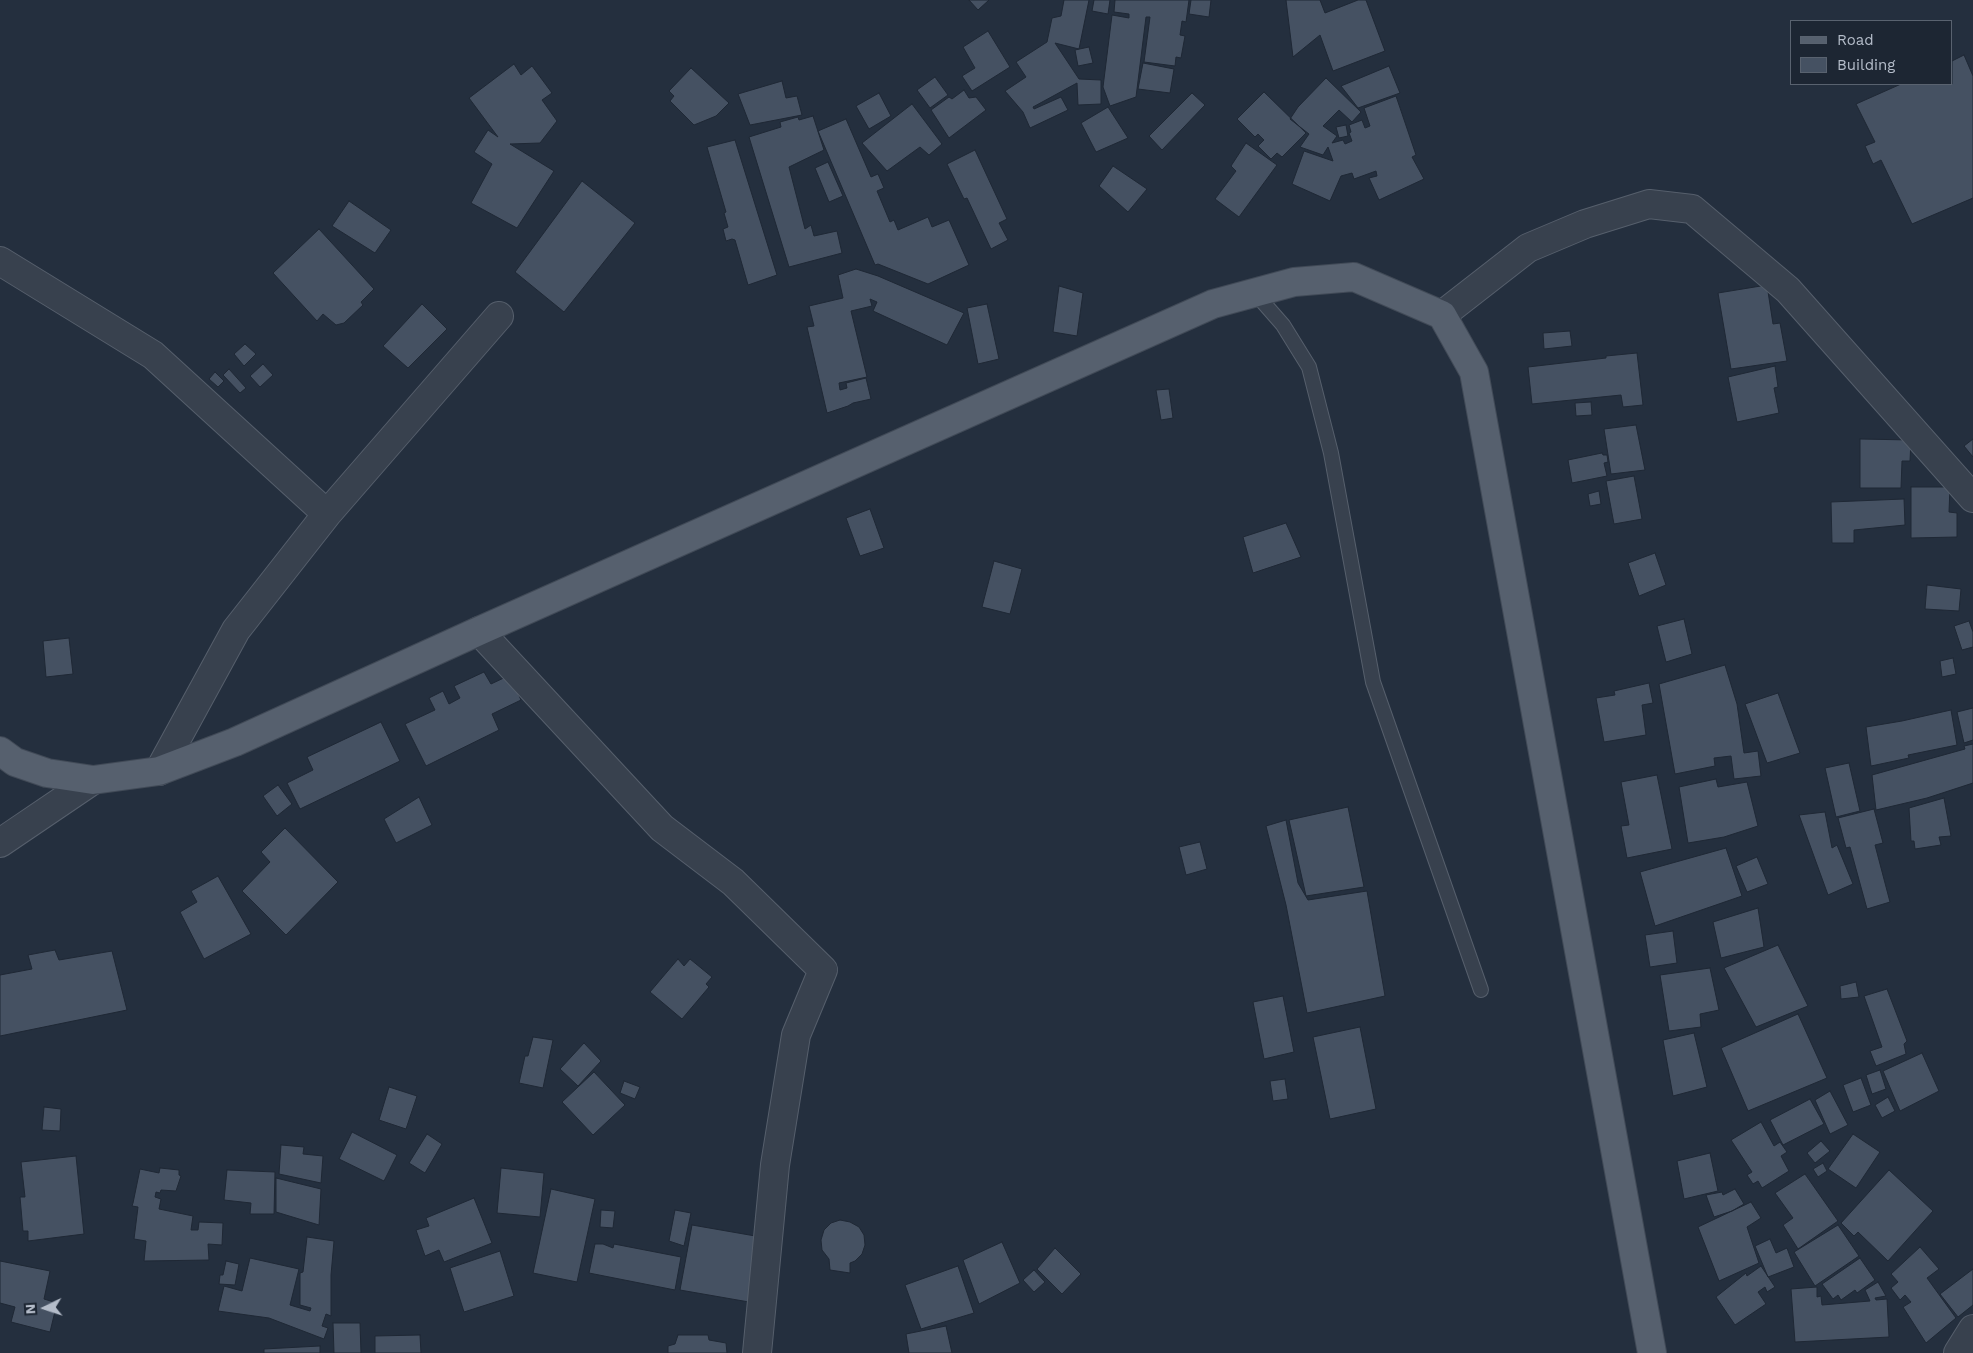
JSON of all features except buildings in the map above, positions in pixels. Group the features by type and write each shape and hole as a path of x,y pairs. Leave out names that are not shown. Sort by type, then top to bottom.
{"main road":[{"path":"0,751 15,762 47,773 93,780 158,771 235,742 479,631 1213,304 1294,282 1354,277 1442,315 1474,372 1652,1353"}],"street":[{"path":"1442,315 1528,248 1585,224 1649,204 1692,209 1788,290 1973,498"},
{"path":"0,261 153,355 326,514"},
{"path":"158,771 236,630 326,514 499,316"},
{"path":"479,631 662,828 733,882 823,970 796,1035 776,1165 756,1353"},
{"path":"0,843 93,780"},
{"path":"1958,1353 1973,1329"}],"lane":[{"path":"1255,293 1283,325 1309,367 1331,453 1374,682 1482,990"}]}
